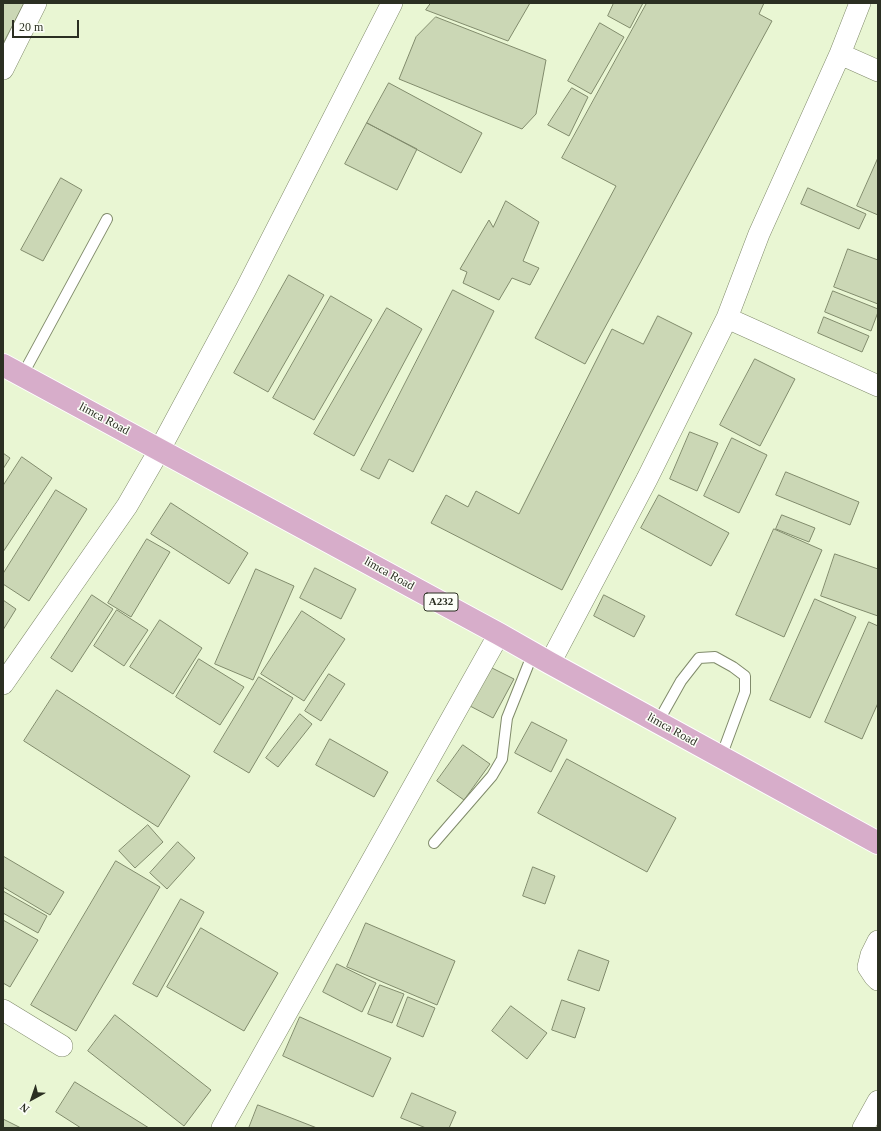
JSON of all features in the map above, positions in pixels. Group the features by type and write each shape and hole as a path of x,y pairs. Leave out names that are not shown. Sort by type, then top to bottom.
{"main road":[{"name":"limca Road","path":"3,365 499,634 878,843"}],"street":[{"path":"3,69 36,3"},
{"path":"3,684 127,506 160,450 246,289 392,3"},
{"path":"541,658 647,479 727,318 759,234 840,54 860,3"},
{"path":"840,54 878,71"},
{"path":"727,318 878,386"},
{"path":"222,1128 499,634"},
{"path":"878,941 870,955 868,967 878,980"},
{"path":"3,1010 62,1046"},
{"path":"863,1128 878,1101"}],"lane":[{"path":"22,376 107,219"},
{"path":"658,722 681,681 699,658 715,657 734,667 745,676 745,692 721,757"},
{"path":"434,843 492,776 502,759 507,718 541,658"}],"building":[{"path":"3,3 24,3 3,44"},
{"path":"431,3 530,3 508,41 426,10"},
{"path":"614,3 643,3 630,28 608,16"},
{"path":"647,3 764,3 759,14 772,21 585,364 535,338 616,186 562,158"},
{"path":"436,17 546,60 536,114 522,129 399,79 416,37"},
{"path":"600,23 624,37 591,94 568,81"},
{"path":"389,83 482,133 461,173 367,123"},
{"path":"572,88 588,97 569,136 548,125"},
{"path":"367,123 417,149 397,190 345,164"},
{"path":"878,158 878,215 857,206"},
{"path":"61,178 82,190 43,261 21,250"},
{"path":"808,188 866,214 859,229 801,204"},
{"path":"506,201 539,222 523,261 539,268 530,285 512,278 499,300 463,283 467,272 460,269 489,220 493,227"},
{"path":"848,249 878,260 878,304 834,287"},
{"path":"289,275 324,295 268,392 234,373"},
{"path":"453,290 494,311 413,472 389,459 379,479 361,470"},
{"path":"833,291 878,309 871,331 825,312"},
{"path":"331,296 372,320 314,420 273,398"},
{"path":"387,308 422,329 354,456 314,434"},
{"path":"658,316 692,333 562,590 431,523 446,495 468,507 476,491 519,514 612,329 643,344"},
{"path":"824,317 869,336 862,352 818,333"},
{"path":"755,359 795,379 760,446 720,425"},
{"path":"690,432 718,443 697,491 670,479"},
{"path":"732,438 767,455 739,513 704,496"},
{"path":"3,453 10,458 3,469"},
{"path":"22,457 52,478 3,552 3,486"},
{"path":"786,472 859,502 850,525 776,495"},
{"path":"56,490 87,509 29,601 3,584 3,574"},
{"path":"659,495 729,533 711,566 641,528"},
{"path":"171,503 248,553 229,584 151,534"},
{"path":"782,515 815,528 809,542 776,529"},
{"path":"774,529 822,550 784,637 736,615"},
{"path":"147,539 170,552 131,617 108,603"},
{"path":"835,554 878,569 878,616 821,596"},
{"path":"315,568 356,589 341,619 300,598"},
{"path":"256,569 294,586 253,680 215,664"},
{"path":"92,595 113,609 72,672 51,658"},
{"path":"604,595 645,616 634,637 594,616"},
{"path":"815,599 856,617 810,718 770,700"},
{"path":"3,600 16,609 3,630"},
{"path":"117,610 148,630 124,666 94,646"},
{"path":"302,611 345,639 304,701 261,674"},
{"path":"160,620 202,648 173,694 130,667"},
{"path":"869,622 878,626 878,703 862,739 825,722"},
{"path":"199,659 244,687 220,725 176,697"},
{"path":"490,667 514,679 493,718 470,706"},
{"path":"329,674 345,684 321,721 305,711"},
{"path":"259,677 293,698 249,773 214,752"},
{"path":"57,690 190,776 158,827 24,741"},
{"path":"300,714 312,724 278,767 266,758"},
{"path":"532,722 567,740 551,772 515,753"},
{"path":"330,739 388,772 374,797 316,765"},
{"path":"463,745 490,764 464,800 437,781"},
{"path":"567,759 676,818 647,872 538,813"},
{"path":"148,825 163,842 135,868 119,851"},
{"path":"178,842 195,858 167,889 150,873"},
{"path":"3,856 64,892 50,915 3,887"},
{"path":"116,861 160,887 76,1031 31,1005"},
{"path":"533,867 555,876 545,904 523,896"},
{"path":"3,891 47,916 38,933 3,913"},
{"path":"181,899 204,912 157,997 133,984"},
{"path":"3,920 38,940 10,987 3,983"},
{"path":"366,923 455,961 437,1005 347,967"},
{"path":"201,928 278,973 244,1031 167,987"},
{"path":"579,950 609,961 599,991 568,980"},
{"path":"337,964 376,983 362,1012 323,992"},
{"path":"380,985 404,994 392,1023 368,1014"},
{"path":"408,997 435,1008 423,1037 397,1026"},
{"path":"562,1000 585,1008 575,1038 552,1030"},
{"path":"511,1006 547,1033 527,1059 492,1031"},
{"path":"115,1015 211,1090 184,1126 88,1051"},
{"path":"300,1017 391,1058 373,1097 283,1056"},
{"path":"75,1082 149,1128 81,1128 56,1112"},
{"path":"412,1093 456,1112 449,1128 426,1128 401,1118"},
{"path":"258,1105 317,1128 249,1128"},
{"path":"3,1119 21,1128 3,1128"}]}
